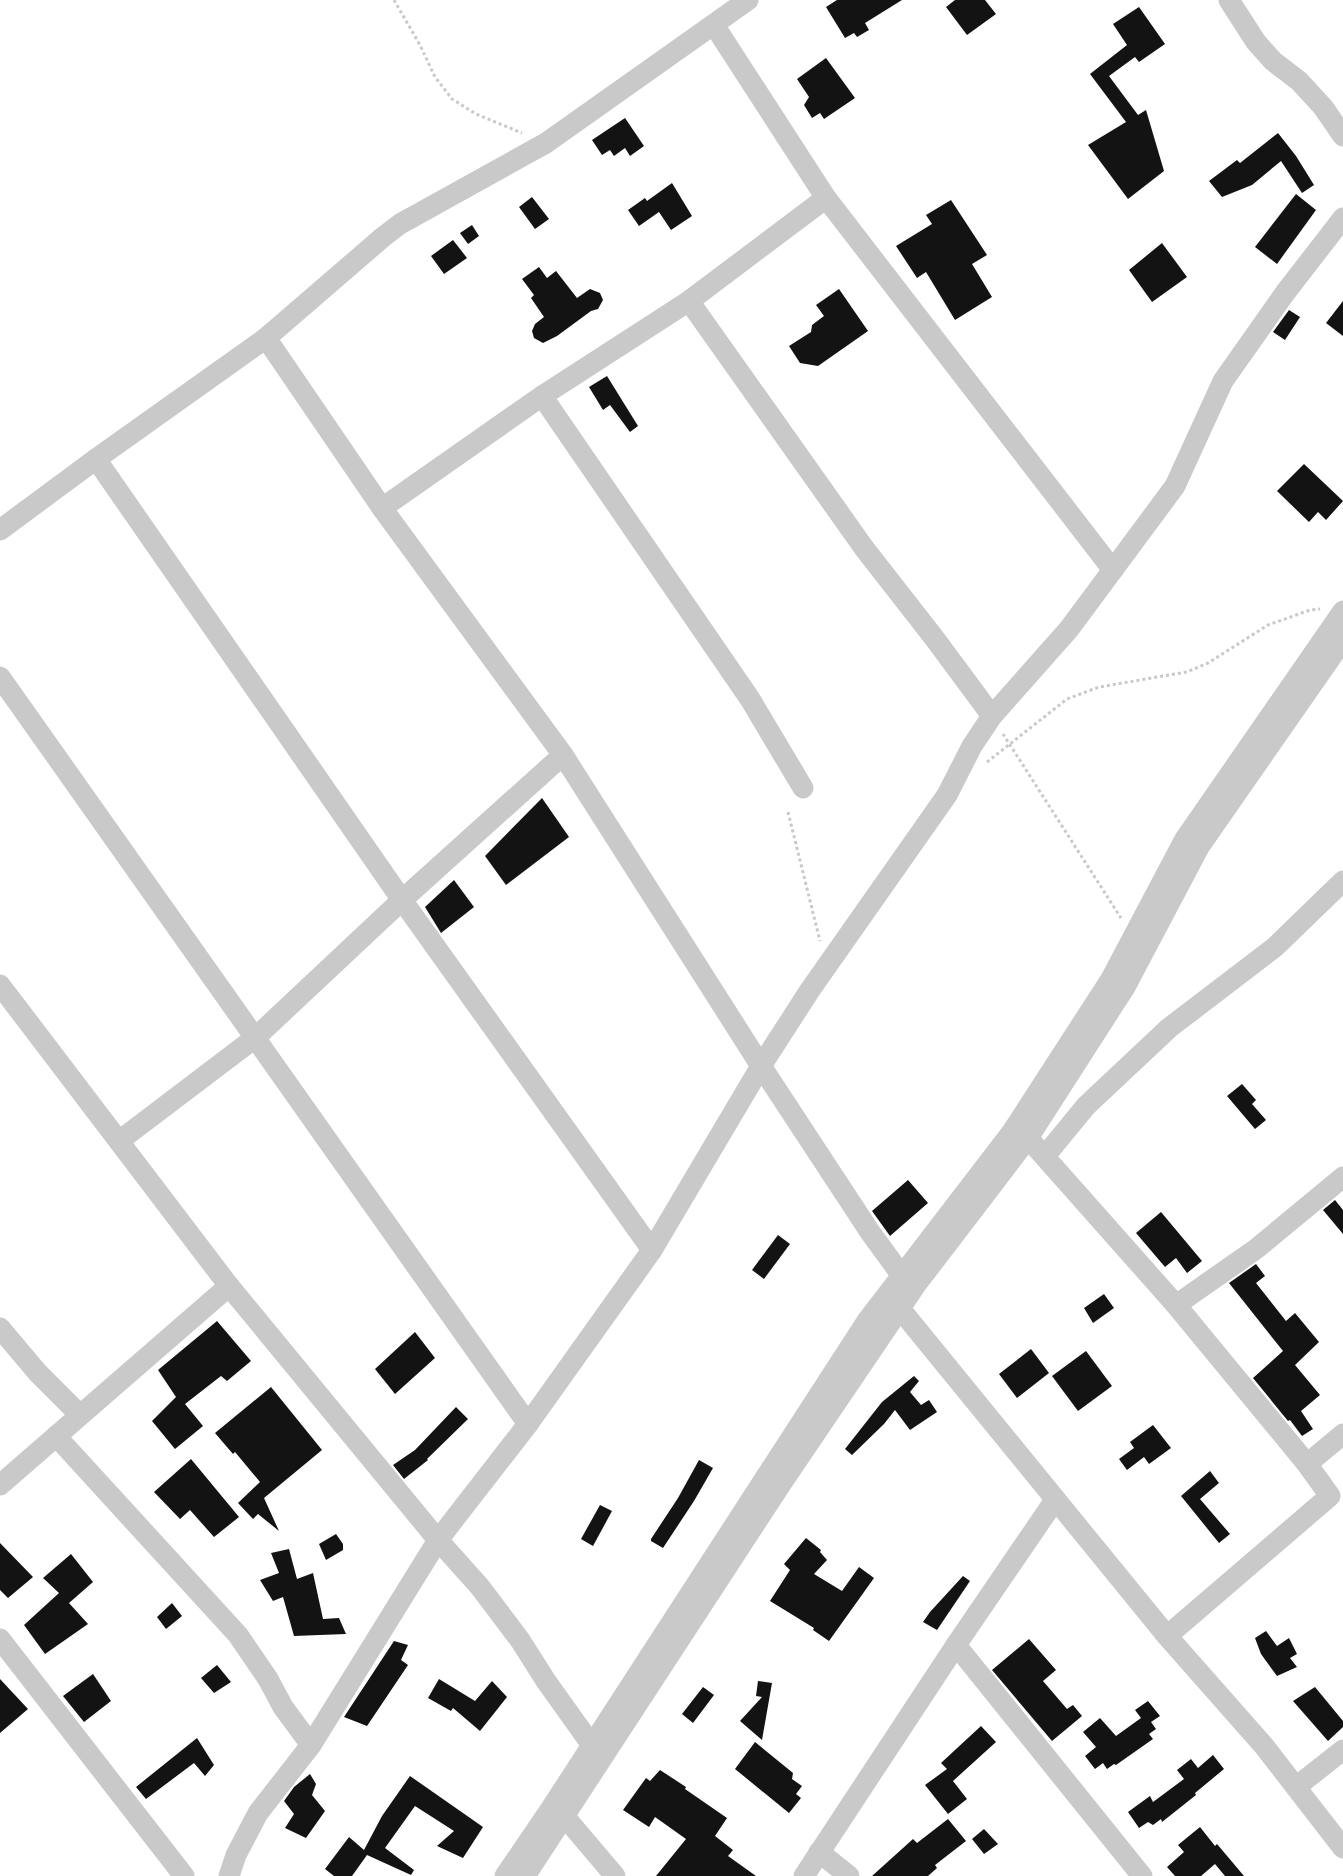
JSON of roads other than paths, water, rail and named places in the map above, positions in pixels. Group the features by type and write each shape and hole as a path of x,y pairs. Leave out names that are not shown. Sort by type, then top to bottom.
{"street":[{"path":"0,530 266,338 392,230 546,143 748,0"},
{"path":"1230,0 1256,42 1273,61 1299,81 1323,107 1343,136"},
{"path":"714,24 826,198 1113,570"},
{"path":"382,508 542,396 689,301 826,198"},
{"path":"229,1876 236,1856 258,1812 311,1744 438,1540 528,1424 652,1250 761,1066 826,966 947,795 972,746 992,716 1070,629 1175,486 1223,381 1285,293 1343,218"},
{"path":"689,301 864,548 992,716"},
{"path":"266,338 382,508 563,755 761,1066 870,1232 902,1276"},
{"path":"542,396 750,699 803,789"},
{"path":"96,459 402,900 652,1250"},
{"path":"525,1876 781,1484 894,1301 902,1276 1012,1132 1111,979 1185,839 1343,611"},
{"path":"505,1876 867,1321 915,1286 1028,1138 1125,987 1199,848 1343,639"},
{"path":"0,677 528,1424"},
{"path":"119,1141 256,1037 402,900 563,755"},
{"path":"1045,1156 1086,1106 1169,1028 1275,947 1343,881"},
{"path":"0,985 229,1286 438,1540 480,1587 520,1640 591,1744"},
{"path":"1028,1138 1176,1305 1307,1464 1330,1496 1167,1636"},
{"path":"1176,1305 1256,1249 1343,1177"},
{"path":"0,1485 229,1286"},
{"path":"894,1301 1167,1636 1264,1746 1343,1848"},
{"path":"0,1328 38,1373 80,1414"},
{"path":"1307,1464 1343,1434"},
{"path":"56,1436 238,1635 268,1679 283,1707 311,1744"},
{"path":"804,1876 956,1645 1056,1500"},
{"path":"0,1639 184,1876"},
{"path":"956,1645 1142,1876"},
{"path":"1296,1787 1343,1750"},
{"path":"565,1817 615,1876"},
{"path":"819,1852 849,1876"}]}
